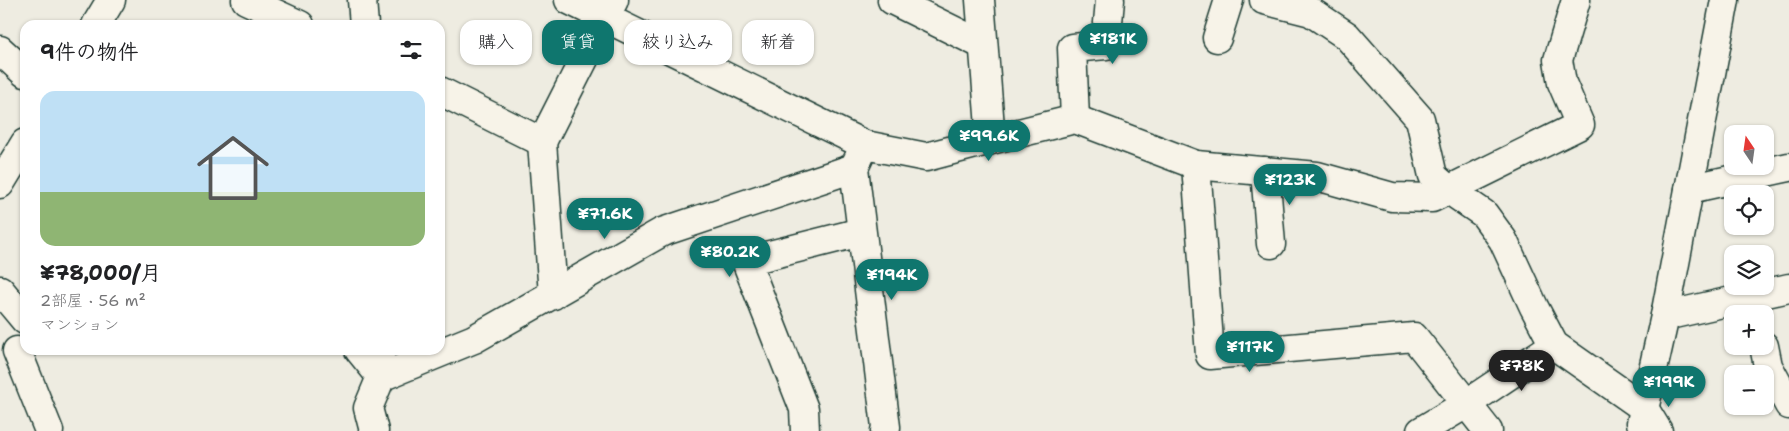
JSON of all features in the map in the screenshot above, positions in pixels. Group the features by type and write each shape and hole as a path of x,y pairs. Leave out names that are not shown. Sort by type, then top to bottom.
{"street":[{"path":"99,20 111,0"},
{"path":"362,0 364,20"},
{"path":"569,0 609,9 860,157"},
{"path":"892,0 983,45"},
{"path":"980,0 990,140"},
{"path":"1075,119 1072,48 1106,45 1110,0"},
{"path":"1217,38 1229,0"},
{"path":"1264,0 1289,3 1311,12 1348,36 1420,119 1433,176 1449,190 1484,214 1504,240 1534,307 1554,345 1641,419 1658,431"},
{"path":"445,351 474,339 662,232 860,157 926,157 1075,119 1196,165 1317,176 1392,197 1432,198 1580,125 1562,84 1558,60 1576,0"},
{"path":"1641,419 1665,316 1725,0"},
{"path":"553,295 542,142 609,9"},
{"path":"254,11 284,20"},
{"path":"0,50 20,68"},
{"path":"445,94 542,142"},
{"path":"0,184 20,151"},
{"path":"860,157 861,232 885,431"},
{"path":"1196,165 1210,355 1414,337 1488,431"},
{"path":"1690,189 1789,167"},
{"path":"1266,171 1271,244"},
{"path":"805,431 804,409 746,261 861,232"},
{"path":"1756,305 1789,288"},
{"path":"0,290 20,314"},
{"path":"1665,316 1724,309"},
{"path":"1422,431 1554,345"},
{"path":"14,352 49,431"},
{"path":"362,355 381,377"},
{"path":"374,431 368,408 381,377 380,355"},
{"path":"381,377 435,355"},
{"path":"1766,355 1768,366 1789,405"}]}
